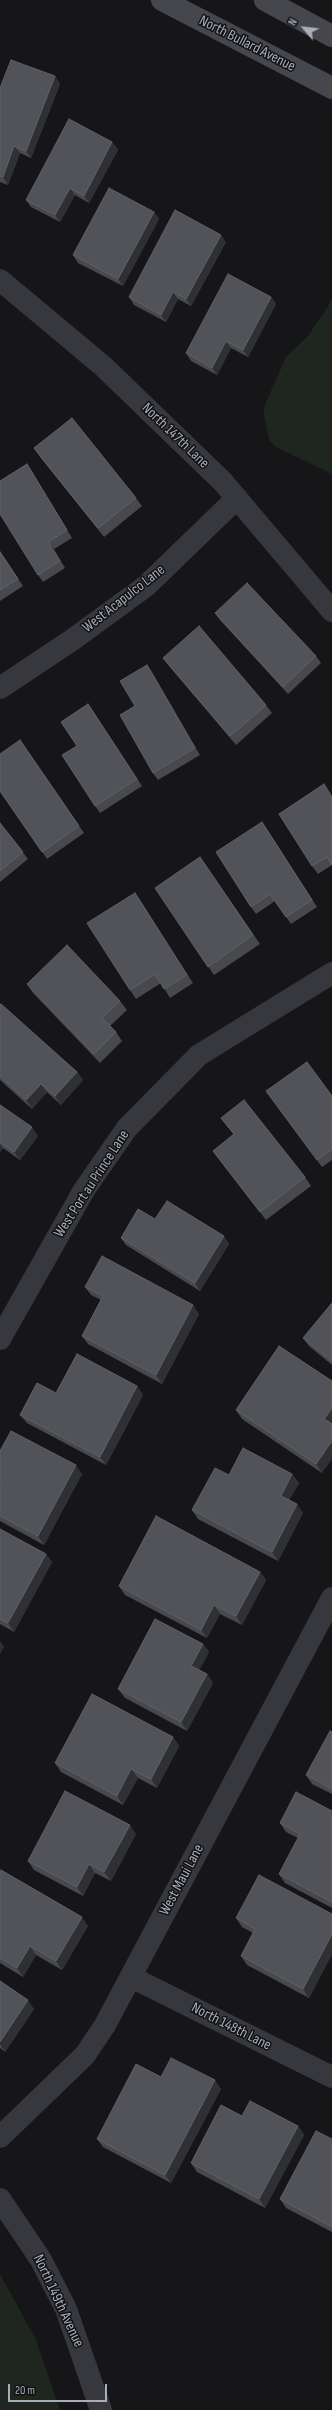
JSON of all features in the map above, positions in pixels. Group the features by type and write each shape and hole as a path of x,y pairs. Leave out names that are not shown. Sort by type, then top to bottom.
{"main road":[{"name":"North Bullard Avenue","path":"162,0 332,88"},
{"path":"264,0 332,36"}],"street":[{"name":"North 147th Lane","path":"0,280 104,367 223,482 332,611"},
{"name":"West Acapulco Lane","path":"0,688 72,640 146,586 237,498"},
{"name":"West Port au Prince Lane","path":"0,1339 84,1190 127,1128 199,1055 332,973"},
{"name":"West Maui Lane","path":"0,2137 85,2055 105,2025 332,1598"},
{"name":"North 148th Lane","path":"131,1977 332,2077"},
{"name":"North 149th Avenue","path":"0,2199 41,2260 66,2309 102,2410"}],"shaded area":[{"path":"332,300 332,474 276,447 269,440 264,407 286,357 308,336"},
{"path":"0,2274 36,2340 60,2410 0,2410"}],"building":[{"path":"11,60 55,76 26,151 14,146 3,177 0,176 0,88"},
{"path":"69,119 112,142 84,196 70,188 55,215 26,200"},
{"path":"109,188 154,212 118,279 73,255"},
{"path":"175,210 221,235 186,299 173,292 161,315 129,297"},
{"path":"228,274 271,297 243,350 226,341 212,368 186,353"},
{"path":"72,418 136,498 98,528 34,448"},
{"path":"27,464 67,530 48,542 60,561 38,575 0,514 0,481"},
{"path":"0,552 18,579 0,590"},
{"path":"247,583 316,656 283,687 215,613"},
{"path":"199,626 266,705 230,736 163,658"},
{"path":"147,665 195,748 153,773 120,715 135,706 120,681"},
{"path":"88,704 137,779 95,806 62,755 77,746 61,722"},
{"path":"20,740 79,826 42,852 0,791 0,754"},
{"path":"324,784 332,797 332,865 327,857 312,866 279,814"},
{"path":"262,822 312,900 286,917 270,894 251,907 216,852"},
{"path":"0,823 23,852 0,871"},
{"path":"200,857 253,935 208,967 155,888"},
{"path":"135,893 187,975 164,989 155,974 130,990 87,923"},
{"path":"67,945 120,1001 102,1018 116,1032 94,1054 27,984"},
{"path":"1,1004 77,1072 55,1096 41,1084 26,1100 0,1076"},
{"path":"307,1062 332,1096 332,1149 317,1160 266,1091"},
{"path":"244,1100 305,1177 260,1212 213,1151 234,1134 221,1118"},
{"path":"0,1105 32,1127 14,1152 0,1142"},
{"path":"167,1201 224,1236 195,1283 121,1238 138,1209 155,1219"},
{"path":"102,1256 193,1305 156,1375 82,1336 103,1296 85,1287"},
{"path":"332,1303 332,1361 303,1338"},
{"path":"279,1346 332,1381 332,1408 324,1419 332,1424 332,1441 316,1464 236,1410"},
{"path":"77,1354 137,1386 100,1457 20,1415 37,1383 56,1393"},
{"path":"11,1431 76,1465 38,1536 0,1516 0,1489 2,1486 0,1485 0,1451"},
{"path":"243,1448 292,1474 281,1496 297,1504 272,1552 192,1510 215,1468 229,1475"},
{"path":"156,1516 260,1572 236,1616 214,1605 201,1630 119,1586"},
{"path":"0,1529 46,1554 8,1623 0,1619"},
{"path":"155,1619 203,1644 191,1666 207,1674 181,1722 118,1689"},
{"path":"92,1694 173,1737 151,1779 131,1769 117,1796 55,1763"},
{"path":"330,1731 332,1732 332,1789 306,1775"},
{"path":"65,1791 130,1825 104,1872 89,1864 77,1887 28,1861"},
{"path":"296,1792 332,1811 332,1902 279,1874 300,1834 280,1823"},
{"path":"1,1870 82,1917 56,1961 30,1946 17,1968 0,1958"},
{"path":"259,1875 332,1914 332,1934 303,1989 241,1956 255,1929 236,1918"},
{"path":"0,1981 28,2000 0,2042"},
{"path":"171,2058 215,2080 165,2175 97,2139 136,2064 161,2077"},
{"path":"250,2101 298,2126 259,2199 191,2163 221,2105 242,2116"},
{"path":"316,2131 332,2139 332,2227 280,2199"}]}
